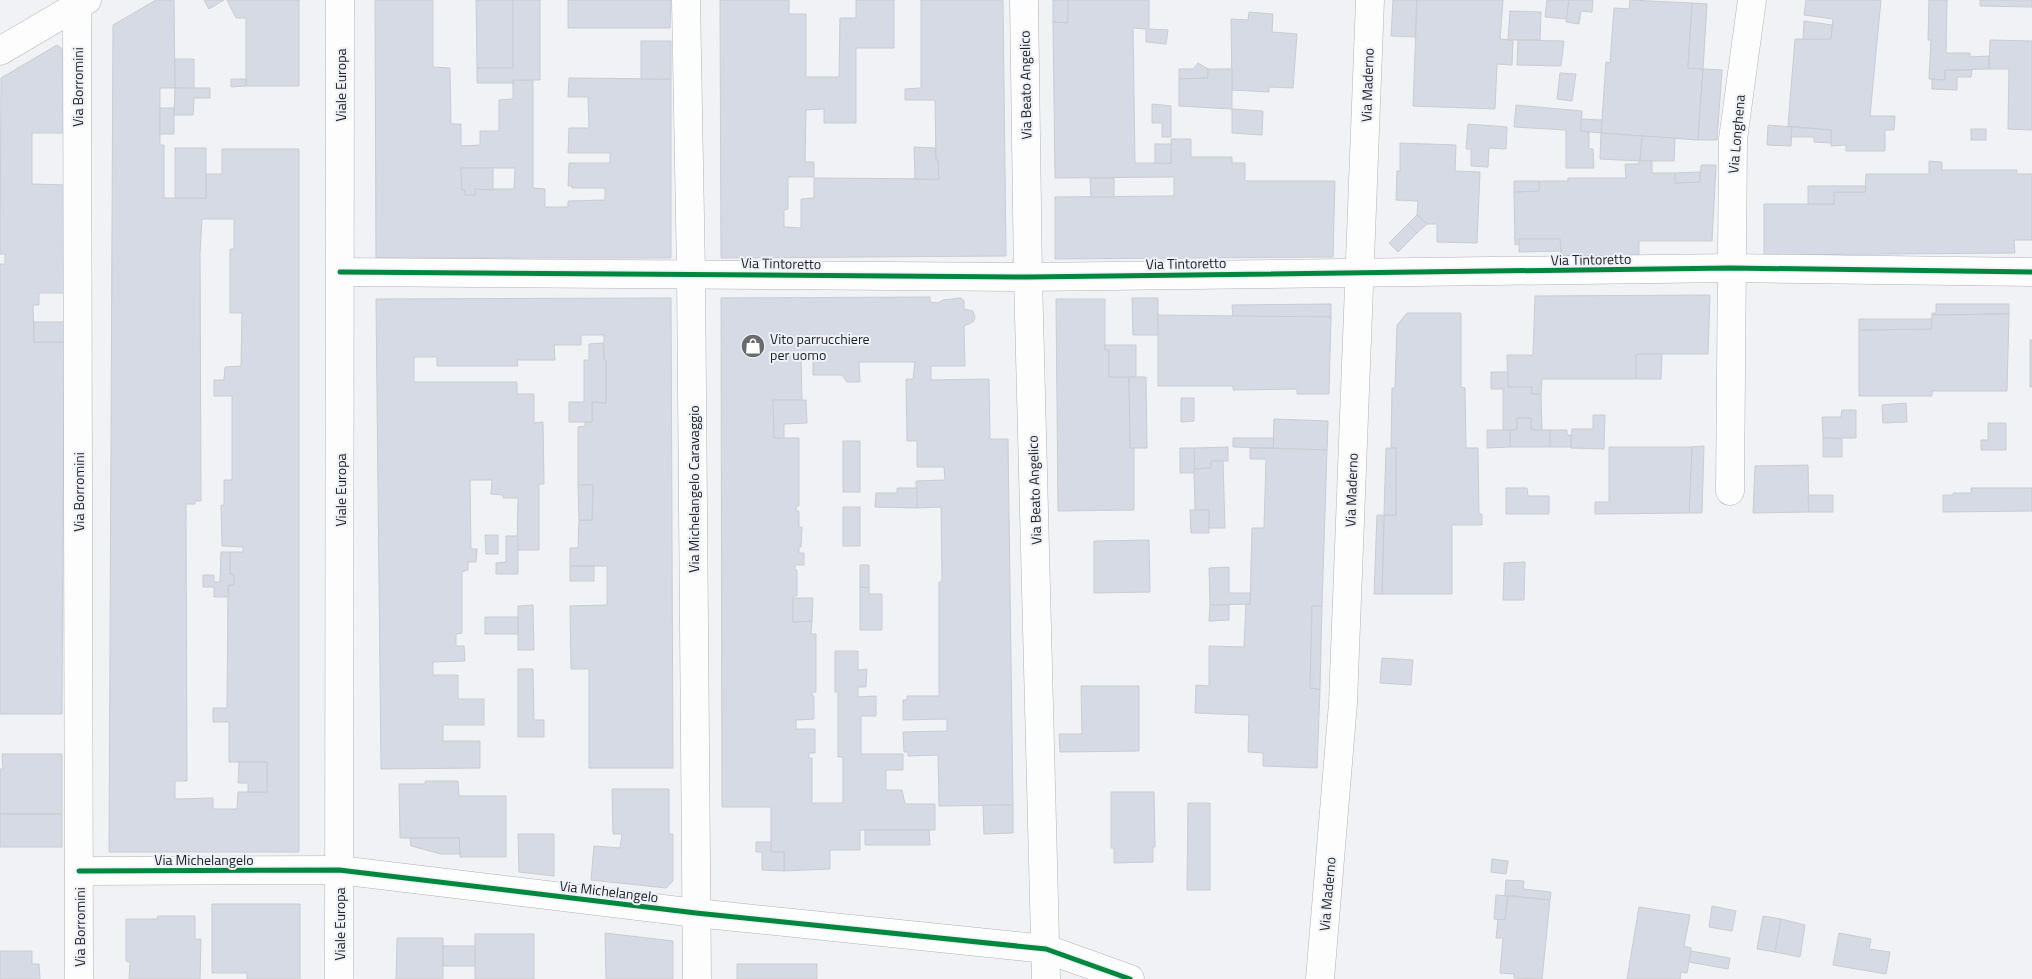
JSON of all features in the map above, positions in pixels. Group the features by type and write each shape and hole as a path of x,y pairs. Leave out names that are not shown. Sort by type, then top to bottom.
{"street":[{"name":"Viale Europa","path":"339,979 340,0"},
{"name":"Via Michelangelo Caravaggio","path":"686,0 691,273 697,979"},
{"name":"Via Beato Angelico","path":"1024,0 1028,277 1046,979"},
{"name":"Via Maderno","path":"1320,979 1343,703 1370,0"},
{"name":"Via Longhena","path":"1730,491 1733,139 1752,0"},
{"path":"0,51 82,3"},
{"name":"Via Borromini","path":"79,979 82,3"},
{"name":"Via Tintoretto","path":"340,272 691,273 1028,277 1731,268 2032,272"},
{"name":"Via Michelangelo","path":"79,871 339,870 696,912 1046,949 1130,979"}],"building":[{"path":"156,0 174,0 175,88 160,88 160,145 164,145 164,198 206,198 206,174 222,174 222,149 299,149 299,852 109,852 113,25","holes":["202,219 234,219 234,249 230,249 230,313 242,313 241,366 225,367 224,380 214,380 214,396 232,396 232,480 224,480 224,505 221,505 222,546 243,547 243,552 230,552 230,574 234,575 234,585 228,585 227,708 213,708 213,722 229,722 229,762 267,762 267,792 238,792 237,809 213,809 213,798 175,799 175,781 187,781 186,504 195,504 195,501 201,501 200,253"]},
{"path":"204,0 224,0 209,9"},
{"path":"227,0 299,0 299,86 246,86 246,18 236,18"},
{"path":"375,0 433,0 433,67 450,68 451,124 461,124 461,146 480,145 480,131 499,131 499,100 513,99 513,80 533,80 533,188 545,189 545,207 568,207 568,201 605,200 605,188 572,188 572,186 568,186 569,163 610,163 610,153 568,153 569,128 589,128 588,97 568,97 569,78 671,79 671,258 376,258","holes":["461,168 515,168 514,189 475,189 475,195 465,195 465,190 462,190"]},
{"path":"476,0 513,0 513,68 477,68"},
{"path":"513,0 540,0 540,80 513,80 513,83 477,83 477,68 513,68"},
{"path":"568,0 671,0 670,28 568,28"},
{"path":"720,0 789,0 789,14 806,14 806,77 839,77 840,18 856,18 856,0 894,0 894,48 856,48 856,123 824,123 824,109 806,110 805,162 814,162 814,177 788,177 788,209 784,210 784,227 801,228 801,199 814,198 814,178 939,179 938,160 936,160 935,100 905,100 905,89 921,88 921,0 1003,0 1006,256 721,258"},
{"path":"1053,0 1068,0 1068,23 1053,22"},
{"path":"1068,0 1149,0 1149,29 1168,30 1166,44 1146,42 1146,29 1133,28 1135,163 1171,163 1171,139 1191,139 1191,157 1232,157 1232,163 1245,163 1245,181 1335,181 1333,257 1055,259 1055,197 1174,196 1174,177 1055,178 1053,22 1068,23"},
{"path":"1393,0 1417,0 1415,37 1391,36"},
{"path":"1417,0 1503,0 1500,39 1513,40 1512,65 1497,64 1495,109 1413,106"},
{"path":"1547,0 1569,0 1567,19 1545,17"},
{"path":"1569,0 1593,0 1592,12 1581,11 1579,24 1566,22"},
{"path":"1630,0 1692,3 1688,68 1703,69 1698,140 1601,133 1606,62 1610,63 1614,8 1629,9"},
{"path":"1806,0 1881,0 1870,116 1895,116 1894,130 1885,130 1885,151 1846,151 1846,145 1831,146 1831,130 1788,126 1795,39 1831,39 1833,19 1804,15"},
{"path":"1929,0 1947,0 1946,53 1970,53 1970,57 1989,56 1989,69 1945,70 1945,80 1929,79 1931,40 1928,40"},
{"path":"1980,0 2032,0 2032,7 1980,6"},
{"path":"1692,3 1707,4 1703,69 1688,68"},
{"path":"1510,11 1541,12 1540,40 1508,40"},
{"path":"1249,12 1273,14 1272,32 1297,34 1293,88 1269,87 1269,92 1232,90 1231,19 1248,20"},
{"path":"1804,21 1832,25 1831,39 1803,39"},
{"path":"1518,40 1564,41 1561,66 1517,65"},
{"path":"1990,40 2032,41 2032,130 2008,129 2009,69 1989,69"},
{"path":"641,41 671,41 671,79 641,79"},
{"path":"57,45 65,51 64,133 32,133 32,184 65,185 64,293 39,293 39,305 33,305 34,342 64,342 62,714 0,714 0,264 5,264 5,254 0,254 1,78"},
{"path":"175,59 194,59 194,89 175,88"},
{"path":"1198,63 1208,69 1208,78 1179,79 1179,69 1193,69"},
{"path":"1208,69 1232,69 1232,109 1179,106 1179,79 1208,78"},
{"path":"1703,69 1722,70 1717,140 1698,140"},
{"path":"1945,70 1972,70 1971,77 1957,77 1957,90 1932,89 1932,79 1945,80"},
{"path":"1560,73 1576,74 1572,101 1557,99"},
{"path":"231,79 246,79 246,86 231,87"},
{"path":"175,88 210,88 210,98 194,98 193,115 174,115"},
{"path":"1152,104 1171,106 1171,137 1162,137 1162,123 1152,123"},
{"path":"1516,105 1582,111 1581,131 1589,132 1589,149 1593,149 1594,168 1566,168 1566,130 1514,127"},
{"path":"160,108 174,108 174,134 160,134"},
{"path":"1232,109 1263,111 1262,135 1232,133"},
{"path":"1581,119 1602,120 1601,133 1581,131"},
{"path":"1468,124 1507,127 1506,149 1489,148 1488,167 1471,166 1471,149 1466,149"},
{"path":"1768,125 1792,127 1791,146 1767,145"},
{"path":"1792,127 1831,130 1831,143 1814,142 1814,137 1791,137"},
{"path":"1971,129 1986,129 1986,140 1971,140"},
{"path":"1601,133 1642,136 1640,161 1600,159"},
{"path":"1642,136 1675,138 1674,161 1640,161"},
{"path":"1400,143 1456,145 1455,171 1480,172 1477,243 1437,242 1437,224 1427,224 1417,215 1418,201 1396,200 1397,171 1400,171"},
{"path":"1155,144 1171,144 1171,163 1155,163"},
{"path":"914,147 935,148 939,179 915,179"},
{"path":"175,148 206,148 206,198 175,198"},
{"path":"1639,161 1652,161 1652,173 1675,173 1675,183 1700,182 1701,165 1716,165 1712,241 1639,241 1639,256 1561,256 1560,239 1519,239 1519,244 1515,245 1514,192 1539,191 1539,181 1568,181 1568,178 1626,178 1625,164 1639,164"},
{"path":"1929,161 1942,162 1942,170 2017,170 2017,174 2032,174 2032,240 2014,240 2015,253 1764,255 1764,204 1834,204 1834,192 1865,192 1866,174 1929,174"},
{"path":"461,168 493,168 493,190 475,189 475,195 465,195 465,190 462,190"},
{"path":"1700,172 1700,182 1675,183 1675,173"},
{"path":"1090,178 1114,178 1114,197 1091,197"},
{"path":"1514,181 1539,181 1539,191 1514,192"},
{"path":"1808,186 1866,186 1865,192 1834,192 1834,204 1808,204"},
{"path":"1417,215 1427,224 1417,233 1408,224"},
{"path":"1408,224 1417,233 1398,252 1389,243"},
{"path":"1519,239 1560,239 1561,251 1519,252"},
{"path":"1710,295 1708,354 1636,354 1636,379 1542,379 1541,394 1531,394 1532,387 1508,387 1507,355 1533,355 1535,296"},
{"path":"930,297 930,302 938,303 943,300 961,298 964,301 964,309 973,311 975,318 973,322 964,326 965,366 931,366 931,380 989,379 990,439 1008,439 1013,805 939,806 938,755 908,756 908,752 904,752 903,732 947,731 947,719 903,720 903,700 907,700 907,696 939,696 939,582 942,582 941,507 917,508 916,481 945,480 944,467 917,467 917,441 907,441 906,379 913,379 915,362 859,362 860,382 847,382 842,375 813,375 813,356 801,356 802,400 773,400 774,438 799,438 799,506 796,506 796,511 799,511 799,527 802,527 799,553 804,553 804,565 795,565 795,571 797,570 797,596 793,596 793,622 812,621 811,634 816,634 816,692 812,692 812,696 814,696 814,719 796,720 796,729 815,729 815,753 809,753 809,758 812,758 812,803 843,803 843,757 838,757 838,692 835,692 835,651 858,651 858,670 867,669 866,687 858,687 858,697 876,696 876,716 861,716 861,754 903,754 903,770 886,770 886,790 902,790 905,804 935,804 935,830 860,830 860,850 830,850 830,869 784,871 784,852 771,852 771,807 722,807 721,298"},
{"path":"671,298 673,768 589,768 589,669 571,669 570,606 607,605 607,566 570,566 570,548 578,548 579,520 592,520 593,485 578,485 578,427 585,426 585,422 592,422 592,402 606,403 606,360 604,360 604,335 581,335 581,345 554,345 555,360 517,360 518,366 437,366 437,357 414,357 414,382 517,382 517,394 534,394 534,423 543,422 544,484 539,484 539,550 517,550 518,498 503,498 503,495 491,494 492,480 470,480 471,549 477,549 476,562 468,562 468,570 462,572 462,633 456,634 456,646 464,646 465,661 433,662 433,675 458,675 458,699 484,699 484,725 443,725 443,741 480,741 480,768 381,769 376,299"},
{"path":"1132,298 1158,298 1158,335 1133,335"},
{"path":"1056,299 1105,299 1105,350 1109,350 1109,377 1129,377 1130,448 1134,448 1134,510 1058,511"},
{"path":"1331,304 1331,317 1233,318 1232,305"},
{"path":"1936,304 2009,304 2009,314 1932,315 1932,313 1936,313"},
{"path":"1407,313 1461,313 1461,387 1465,388 1466,448 1478,448 1479,514 1482,514 1482,525 1452,525 1452,594 1382,594 1384,515 1396,515 1396,448 1391,448 1392,388 1395,388 1397,325"},
{"path":"2009,314 2007,391 1932,391 1932,396 1859,396 1859,330 1931,329 1932,315"},
{"path":"1158,315 1331,317 1329,394 1297,394 1297,389 1233,390 1233,386 1158,386"},
{"path":"1859,319 1932,319 1931,329 1859,330"},
{"path":"34,322 64,322 64,342 34,342"},
{"path":"2030,340 2032,340 2032,387 2030,387"},
{"path":"603,343 604,360 606,360 606,403 592,402 592,422 569,422 569,402 584,402 584,360 589,360 589,344"},
{"path":"1105,345 1136,345 1136,377 1109,377 1109,350 1105,350"},
{"path":"1636,354 1662,354 1661,379 1636,379"},
{"path":"1491,372 1508,372 1508,387 1532,387 1531,394 1541,394 1542,430 1531,430 1531,418 1517,418 1517,430 1503,430 1503,389 1491,389"},
{"path":"1129,377 1146,377 1147,448 1130,448"},
{"path":"1181,398 1194,398 1194,421 1181,422"},
{"path":"773,400 806,400 807,423 784,424 784,438 774,438"},
{"path":"1906,403 1907,422 1883,423 1882,405"},
{"path":"1842,410 1856,410 1856,438 1823,438 1822,417 1841,417"},
{"path":"1593,415 1605,415 1604,449 1571,448 1572,429 1593,429"},
{"path":"1517,418 1531,418 1531,430 1550,430 1550,447 1510,447 1510,430 1517,430"},
{"path":"1274,419 1328,421 1327,450 1273,448"},
{"path":"1988,423 2006,423 2006,450 1981,450 1981,440 1988,440"},
{"path":"1487,430 1510,430 1510,447 1487,448"},
{"path":"1550,430 1567,430 1567,435 1571,435 1571,447 1550,447"},
{"path":"1233,438 1274,438 1273,448 1233,447"},
{"path":"1823,438 1842,439 1842,457 1823,457"},
{"path":"843,441 860,441 860,492 843,492"},
{"path":"1704,446 1702,513 1689,513 1692,447"},
{"path":"1228,447 1228,461 1211,461 1211,468 1194,469 1194,448"},
{"path":"1609,447 1692,447 1689,513 1595,514 1595,502 1609,502"},
{"path":"1180,448 1194,448 1195,473 1180,473"},
{"path":"1250,448 1327,450 1322,606 1312,606 1310,688 1320,689 1317,768 1263,766 1263,753 1248,752 1249,715 1195,713 1196,685 1209,686 1209,646 1244,647 1246,604 1250,604 1252,528 1264,528 1266,459 1250,459"},
{"path":"1386,448 1396,448 1396,515 1384,515"},
{"path":"1211,461 1223,461 1225,528 1209,528 1209,510 1195,510 1194,469 1211,468"},
{"path":"1808,465 1809,512 1753,513 1755,466"},
{"path":"578,485 593,485 592,520 579,520"},
{"path":"897,488 917,488 917,508 875,507 876,493 897,493"},
{"path":"1506,488 1527,488 1528,496 1549,496 1549,514 1506,514"},
{"path":"1971,488 2032,488 2032,511 1943,512 1943,495 1971,493"},
{"path":"1808,495 1833,495 1833,512 1809,512"},
{"path":"843,507 860,507 860,546 843,546"},
{"path":"1190,510 1209,510 1209,533 1191,533"},
{"path":"1377,515 1384,515 1382,594 1374,594"},
{"path":"485,535 498,535 498,554 486,554"},
{"path":"506,536 518,536 518,574 496,574 496,563 506,562"},
{"path":"1149,540 1150,592 1094,593 1094,541"},
{"path":"221,552 230,552 230,574 234,575 234,585 228,585 228,597 214,597 214,587 203,587 203,575 214,575 214,582 220,582"},
{"path":"1525,562 1524,600 1503,600 1504,563"},
{"path":"860,565 869,565 869,588 860,587"},
{"path":"570,566 594,566 594,581 570,581"},
{"path":"1229,567 1229,593 1250,593 1250,604 1210,605 1209,568"},
{"path":"860,587 869,588 869,594 882,594 882,630 860,630"},
{"path":"793,598 813,598 812,621 793,622"},
{"path":"533,605 534,650 518,650 518,606"},
{"path":"1210,605 1229,605 1229,620 1209,621"},
{"path":"1312,606 1322,606 1320,689 1310,688"},
{"path":"485,617 518,617 518,634 485,634"},
{"path":"1382,658 1413,660 1411,685 1380,683"},
{"path":"518,669 533,669 534,720 544,720 544,737 518,737"},
{"path":"1081,686 1139,686 1139,751 1060,752 1059,734 1082,734"},
{"path":"2,754 62,754 62,814 0,814"},
{"path":"239,762 267,762 267,792 248,792 248,783 238,783"},
{"path":"425,781 458,781 459,796 506,796 506,857 460,857 459,838 400,838 399,784 425,784"},
{"path":"612,789 669,789 669,834 673,834 673,881 666,888 591,880 594,846 620,848 622,834 613,834"},
{"path":"1111,792 1154,792 1155,847 1153,847 1153,862 1114,863 1114,848 1111,848"},
{"path":"1188,803 1210,803 1210,890 1187,890"},
{"path":"983,805 1013,805 1013,833 984,834"},
{"path":"0,814 62,814 62,847 0,847"},
{"path":"865,830 929,830 930,845 865,845"},
{"path":"518,834 554,834 554,876 519,872"},
{"path":"410,838 459,838 460,854 441,854 411,846"},
{"path":"756,842 771,842 771,852 784,852 784,871 762,870 762,852 756,852"},
{"path":"1492,859 1508,861 1506,874 1491,872"},
{"path":"1506,880 1524,881 1523,889 1551,892 1550,900 1505,895"},
{"path":"1496,895 1508,896 1505,920 1494,919"},
{"path":"1508,896 1550,900 1542,979 1514,978 1514,974 1500,973 1503,938 1496,938 1498,919 1505,920"},
{"path":"212,904 300,904 300,979 247,979 247,973 212,973"},
{"path":"1712,906 1736,911 1732,931 1709,927"},
{"path":"1639,907 1690,915 1684,946 1691,948 1691,951 1687,973 1681,972 1680,979 1627,979"},
{"path":"158,916 195,916 195,939 201,939 200,979 129,979 130,962 126,961 126,919 157,919"},
{"path":"1763,916 1781,919 1775,952 1757,949"},
{"path":"1781,919 1805,925 1800,957 1775,952"},
{"path":"605,933 673,941 673,979 606,979"},
{"path":"1839,933 1871,939 1869,949 1890,952 1886,974 1833,965"},
{"path":"475,934 534,934 534,979 475,979"},
{"path":"397,938 443,938 443,979 396,979"},
{"path":"443,946 475,946 475,966 443,966"},
{"path":"0,951 32,951 32,964 39,964 40,979 0,979"},
{"path":"1691,951 1730,958 1728,969 1689,962"},
{"path":"737,964 817,964 817,979 737,979"}],"cycle path":[{"path":"340,272 1028,277 1731,268 2032,272"},
{"path":"79,871 339,870 696,913 1046,949 1130,979"}],"place":[{"name":"Vito parrucchiere per uomo","path":"753,346"}]}
